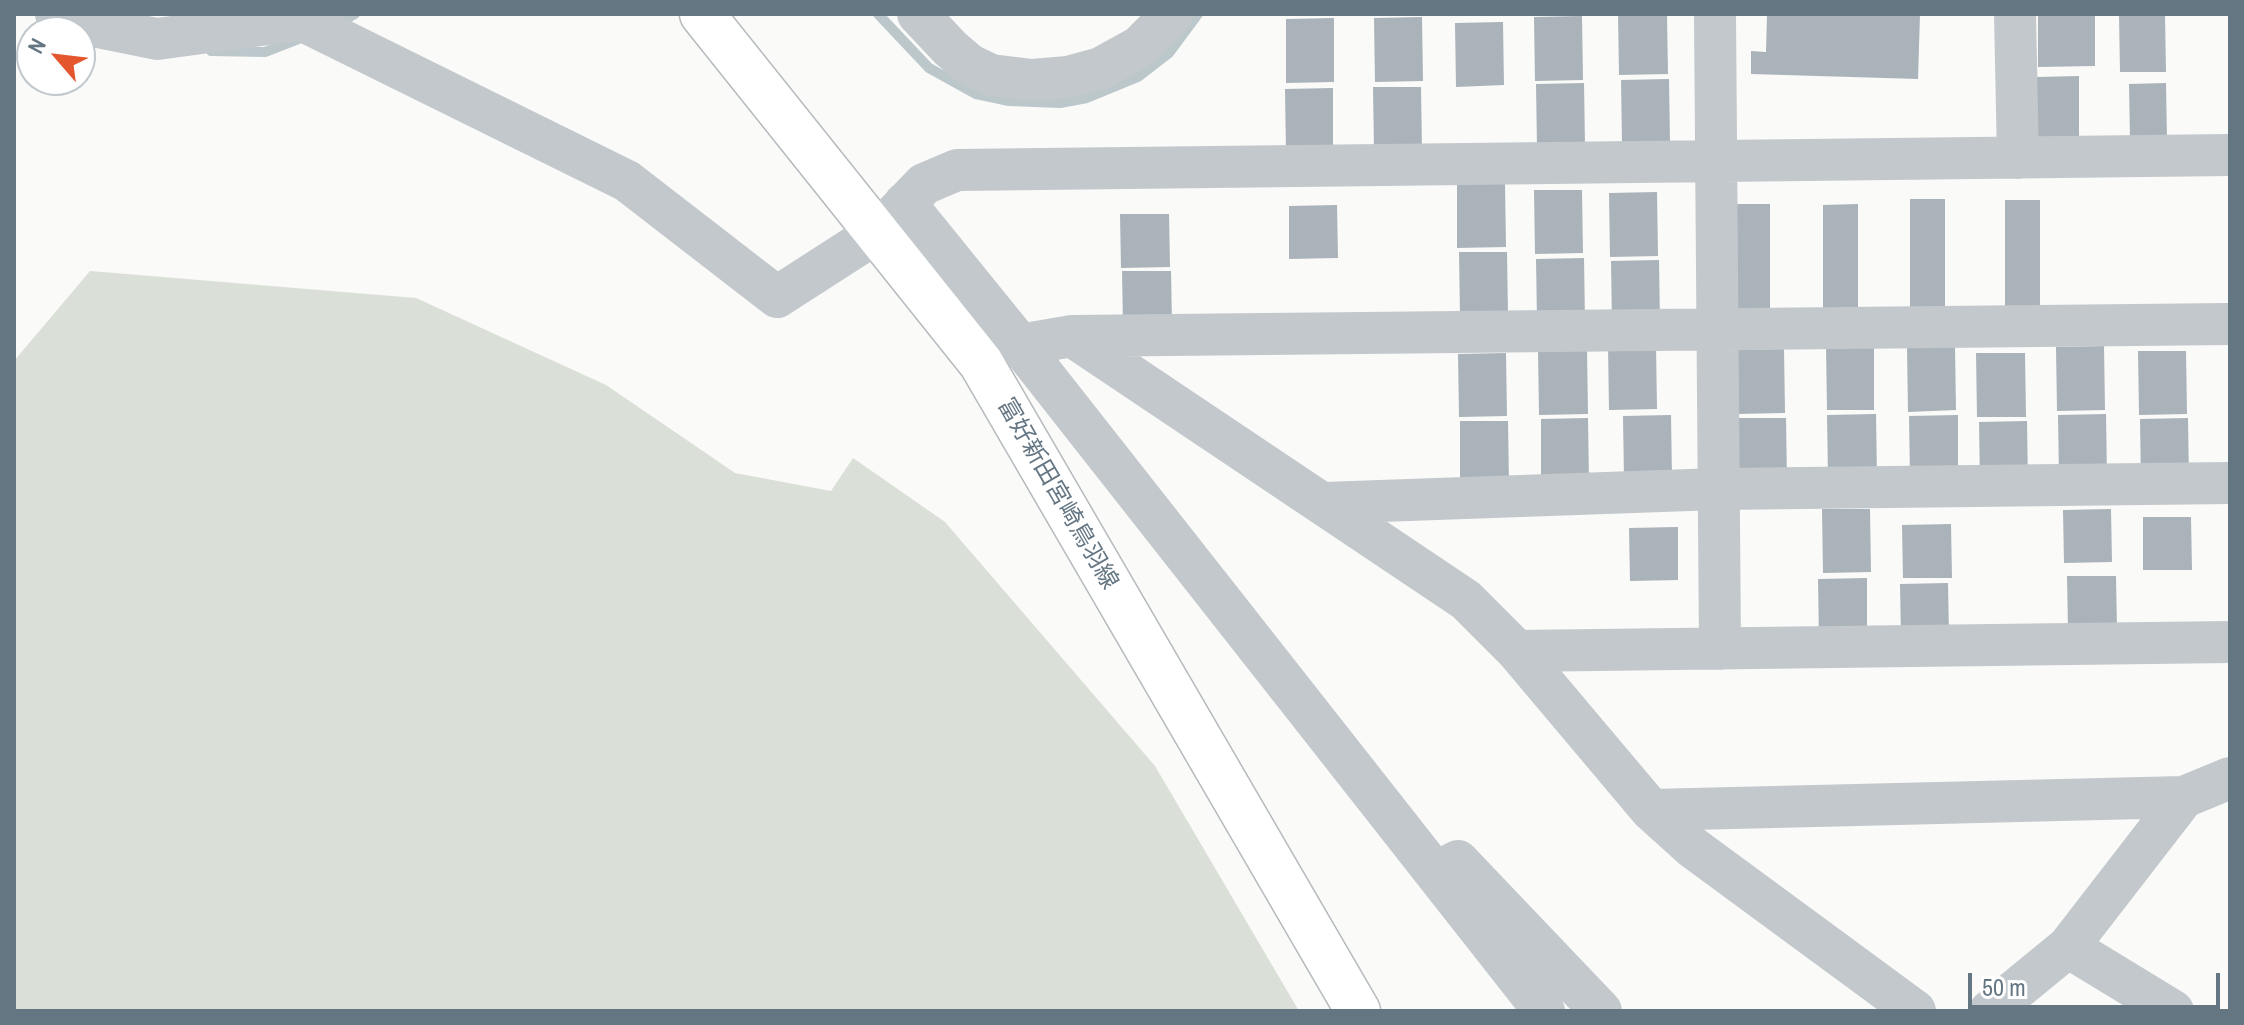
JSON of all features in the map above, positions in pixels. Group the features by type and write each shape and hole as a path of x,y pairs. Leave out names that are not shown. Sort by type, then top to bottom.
{"main road":[{"name":"富好新田宮崎鳥羽線","path":"702,14 892,218 981,363 1358,1011"}],"street":[{"path":"56,14 68,21 157,39 293,17 627,181 777,297 892,218 924,184 957,170 2230,155"},
{"path":"918,14 970,65 991,75 1032,80 1068,77 1101,68 1139,47 1172,14"},
{"path":"1715,14 1720,649"},
{"path":"2015,14 2018,158"},
{"path":"892,218 1020,345 1544,1011"},
{"path":"1020,345 1072,336 2230,324"},
{"path":"1072,336 1466,600 1517,651 1651,810 1692,847 1915,1011"},
{"path":"1324,503 1718,489 2230,483"},
{"path":"1517,651 2230,642"},
{"path":"1651,810 2184,797 2230,778"},
{"path":"1990,1011 2068,947 2184,797"},
{"path":"1437,872 1458,861 1601,1011"},
{"path":"2068,947 2173,1011"}],"shaded area":[{"path":"90,271 416,298 606,385 735,473 831,491 853,458 945,522 1155,766 1299,1011 14,1011 14,361"}],"building":[{"path":"1618,14 1667,14 1668,74 1619,75"},
{"path":"1767,14 1920,14 1918,79 1751,74 1751,51 1766,52"},
{"path":"2038,14 2095,14 2095,66 2038,67"},
{"path":"2119,14 2165,14 2166,72 2120,72"},
{"path":"1582,16 1583,80 1535,81 1534,17"},
{"path":"1422,17 1423,81 1375,82 1374,18"},
{"path":"1334,18 1334,82 1286,83 1286,19"},
{"path":"1503,22 1504,85 1456,87 1455,23"},
{"path":"2079,76 2079,139 2037,140 2037,77"},
{"path":"1669,79 1670,143 1622,144 1621,80"},
{"path":"1584,83 1585,147 1537,148 1536,84"},
{"path":"2166,83 2167,140 2130,140 2129,84"},
{"path":"1373,87 1421,87 1422,150 1374,151"},
{"path":"1333,88 1333,152 1286,153 1285,89"},
{"path":"1457,184 1505,184 1506,247 1457,248"},
{"path":"1534,190 1582,190 1583,253 1535,254"},
{"path":"1657,192 1658,256 1610,257 1609,193"},
{"path":"1910,199 1945,199 1945,317 1910,317"},
{"path":"2005,200 2040,200 2040,318 2005,318"},
{"path":"1735,204 1770,204 1770,322 1735,322"},
{"path":"1858,204 1858,323 1823,323 1823,205"},
{"path":"1337,205 1338,258 1289,259 1289,206"},
{"path":"1120,214 1169,214 1170,267 1121,268"},
{"path":"1459,252 1507,252 1508,315 1460,316"},
{"path":"1584,258 1585,322 1537,322 1536,259"},
{"path":"1659,260 1660,324 1612,325 1611,261"},
{"path":"1122,271 1171,271 1172,324 1123,325"},
{"path":"1656,345 1657,409 1609,410 1608,346"},
{"path":"1874,346 1874,410 1827,410 1826,347"},
{"path":"2104,346 2105,410 2057,411 2056,347"},
{"path":"1955,347 1956,410 1908,412 1907,348"},
{"path":"1784,349 1785,413 1737,414 1736,350"},
{"path":"1587,350 1588,414 1539,415 1538,351"},
{"path":"2138,351 2186,351 2187,414 2139,415"},
{"path":"1506,353 1507,416 1459,417 1458,354"},
{"path":"1976,353 2025,353 2026,417 1977,417"},
{"path":"1876,414 1877,478 1828,479 1827,415"},
{"path":"2106,414 2107,478 2059,479 2058,415"},
{"path":"1671,415 1672,479 1624,479 1623,416"},
{"path":"1958,415 1958,479 1910,479 1909,416"},
{"path":"1588,418 1589,482 1541,483 1541,419"},
{"path":"1738,418 1786,418 1787,481 1739,482"},
{"path":"2188,418 2189,482 2141,483 2140,419"},
{"path":"1460,421 1508,421 1509,485 1460,485"},
{"path":"2027,421 2028,484 1980,486 1979,422"},
{"path":"1822,509 1870,509 1871,572 1823,573"},
{"path":"2111,509 2112,562 2064,563 2063,510"},
{"path":"2143,517 2191,517 2192,570 2143,570"},
{"path":"1951,524 1952,578 1903,578 1902,525"},
{"path":"1678,527 1678,580 1630,581 1629,528"},
{"path":"2067,576 2116,576 2117,629 2068,630"},
{"path":"1867,578 1867,642 1819,642 1818,579"},
{"path":"1948,583 1949,636 1901,637 1900,584"}],"waterway":[{"path":"339,23 355,14"},
{"path":"878,14 929,68 976,94 1009,101 1060,103 1087,98 1138,77 1169,53 1198,14"},
{"path":"211,51 265,52 301,38"}]}
